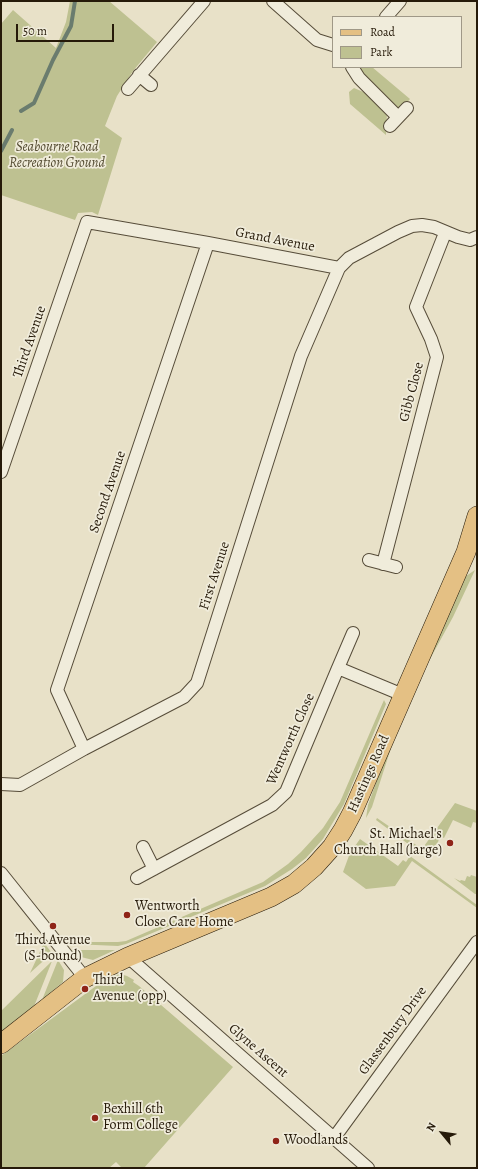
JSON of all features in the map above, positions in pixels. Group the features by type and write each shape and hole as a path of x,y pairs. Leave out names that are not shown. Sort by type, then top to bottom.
{"main road":[{"name":"Hastings Road","path":"1,1044 85,978 128,957 271,897 294,884 314,867 332,847 352,813 402,696 471,555 477,516"}],"street":[{"path":"128,89 204,1"},
{"path":"273,1 317,40 332,45"},
{"path":"387,16 400,1"},
{"path":"353,68 358,78 394,121 407,108"},
{"path":"139,75 151,86"},
{"name":"Grand Avenue","path":"87,222 339,268"},
{"name":"Third Avenue","path":"1,472 87,222"},
{"path":"339,268 349,258 412,226 422,225 434,227 445,233 470,240 477,237"},
{"name":"Gibb Close","path":"383,564 437,358 431,339 416,307 445,233"},
{"name":"Second Avenue","path":"84,749 57,690 208,243"},
{"name":"First Avenue","path":"1,784 20,785 84,749 184,697 197,683 301,356 339,268"},
{"path":"368,560 396,567"},
{"name":"Wentworth Close","path":"137,878 272,805 286,792 353,633"},
{"path":"338,668 402,696"},
{"path":"143,847 154,869"},
{"path":"1,873 85,978"},
{"name":"Glassenbury Drive","path":"334,1138 477,942"},
{"name":"Glyne Ascent","path":"128,957 368,1168"}],"green space":[{"name":"Seabourne Road Recreation Ground","path":"70,1 109,1 157,42 133,71 117,96 105,126 122,138 98,215 92,212 78,213 75,220 1,195 1,24 13,10 56,48 66,22"},
{"path":"360,68 373,68 410,99 404,106 394,109 363,75"},
{"path":"354,88 368,94 387,113 386,135 350,104 349,92"},
{"path":"475,570 453,617 424,670 392,745 372,807 366,818 368,805 390,744 463,578"},
{"path":"384,700 386,704 344,804 323,839 306,858 292,869 265,886 126,944 118,946 73,944 71,942 126,941 263,882 288,864 323,828 340,802"},
{"path":"455,803 477,811 477,823 473,822 471,828 453,820 444,838 440,836 438,842 427,855 423,855 376,820 377,818 422,849"},
{"path":"360,839 398,866 403,860 406,862 410,856 477,905 477,908 412,861 395,886 366,889 343,872 350,853"},
{"path":"471,875 477,877 477,894 454,878 460,881 465,881 467,876 470,877"},
{"path":"44,943 52,953 30,973"},
{"path":"76,950 115,950 93,960 81,957"},
{"path":"58,960 64,970 63,982 42,1000"},
{"path":"52,961 33,1009 1,1034 1,1011"},
{"name":"Bexhill 6th Form College","path":"120,974 134,980 133,982 233,1067 144,1168 122,1168 116,1162 109,1168 1,1168 1,1056 96,986"}],"waterway":[{"path":"21,111 34,103 53,60 71,26 75,1"},
{"path":"1,151 12,130"}],"place":[{"name":"St. Michael's Church Hall (large)","path":"450,843"},
{"name":"Wentworth Close Care Home","path":"127,915"},
{"name":"Third Avenue (S-bound)","path":"53,926"},
{"name":"Third Avenue (opp)","path":"85,989"},
{"name":"Bexhill 6th Form College","path":"95,1118"},
{"name":"Woodlands","path":"276,1141"}]}
